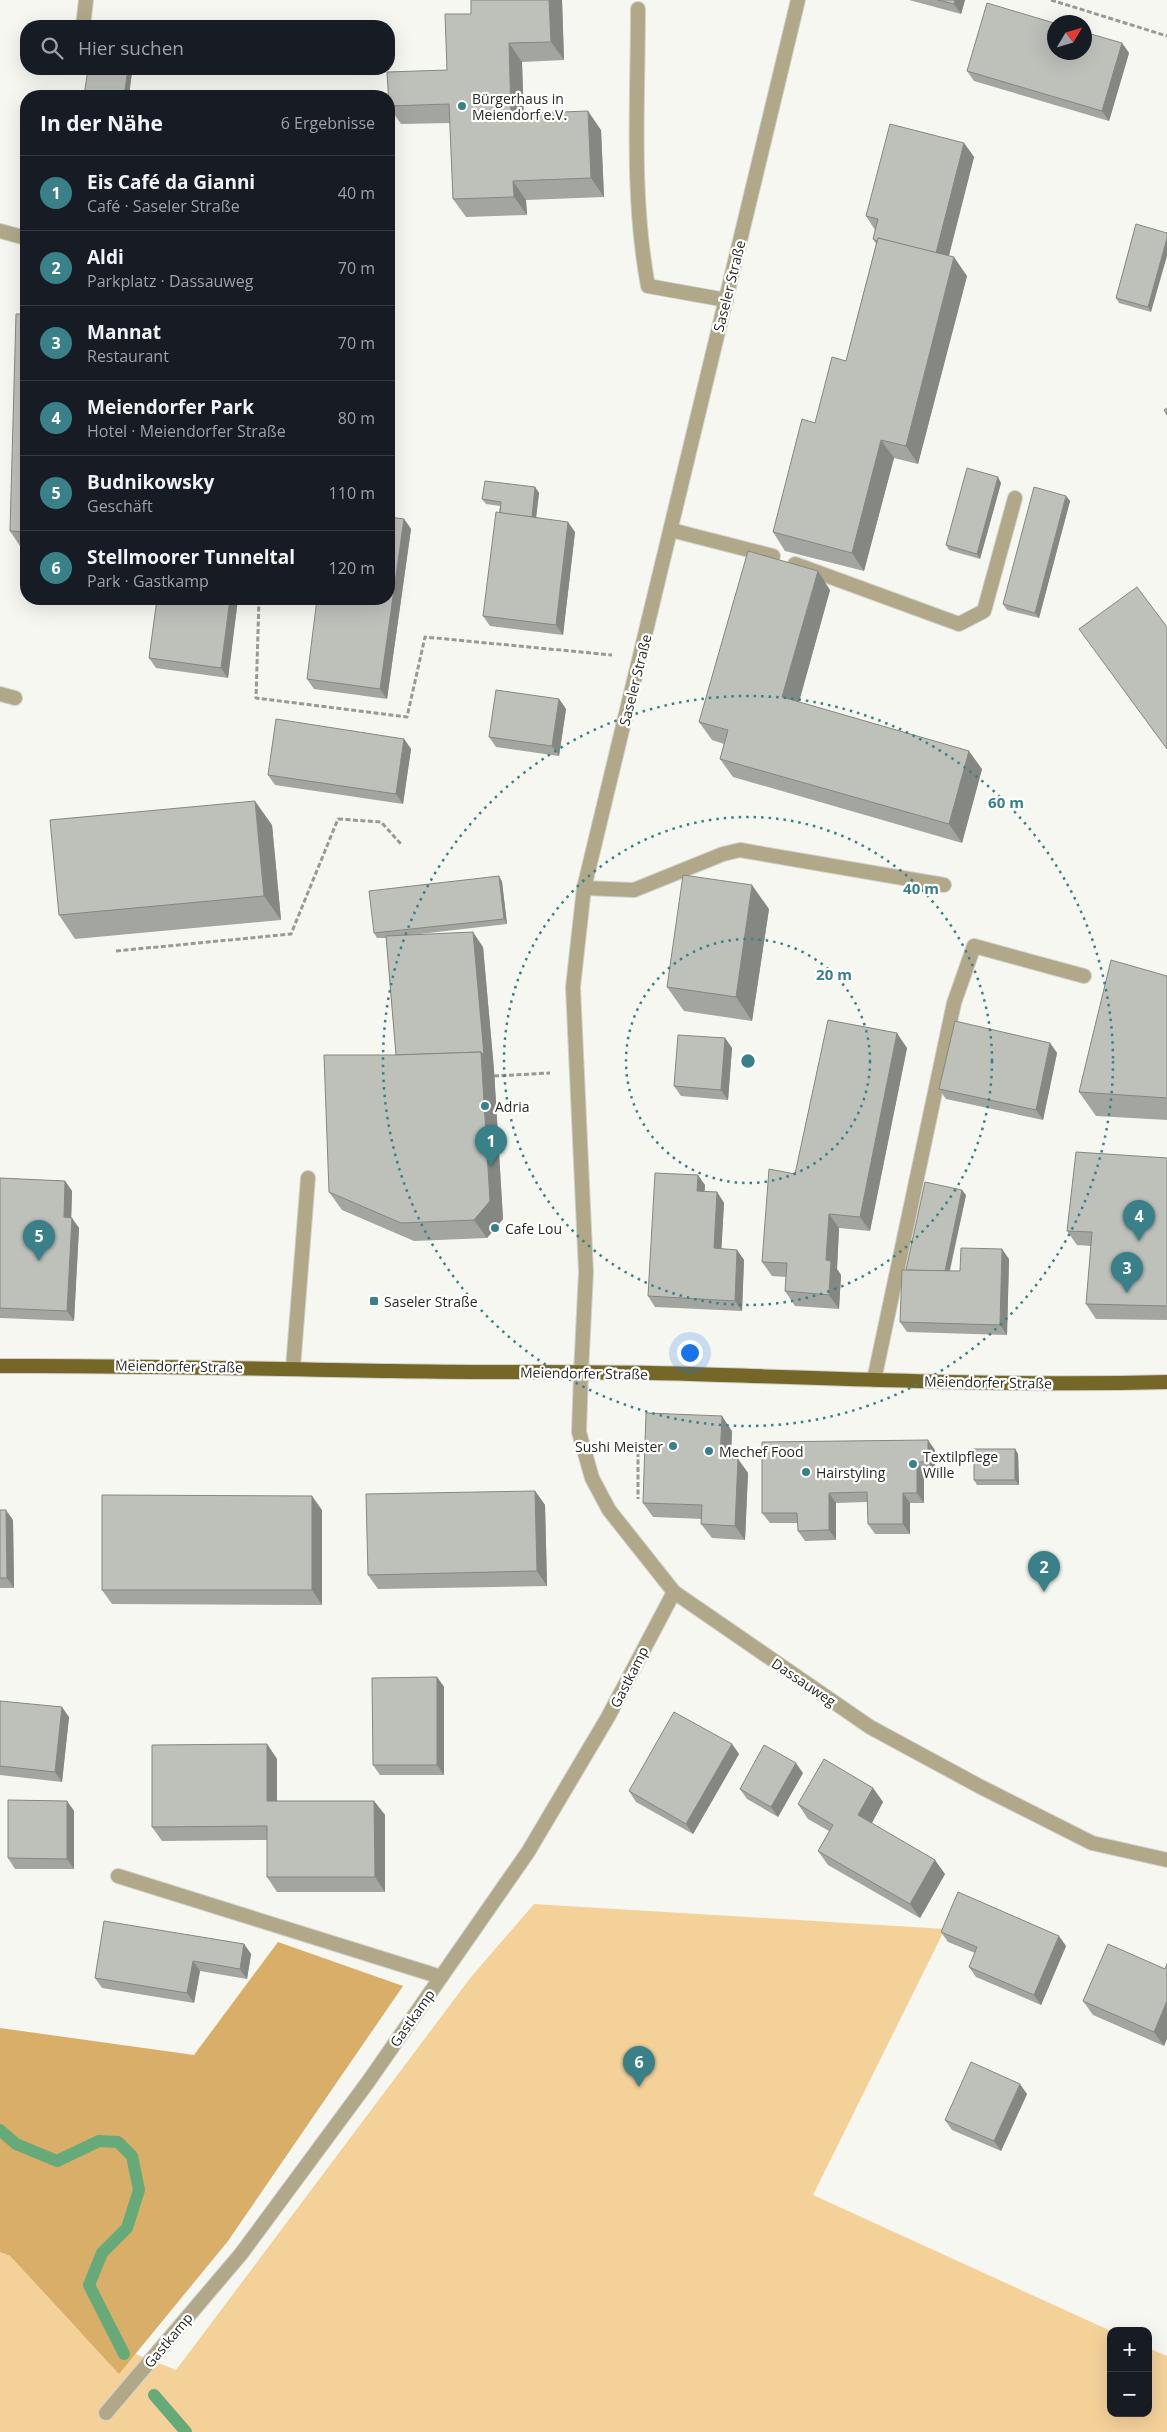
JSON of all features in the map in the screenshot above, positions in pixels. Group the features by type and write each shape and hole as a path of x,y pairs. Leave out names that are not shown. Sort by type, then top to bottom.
{"main road":[{"name":"Meiendorfer Straße","path":"0,1366 134,1365 1110,1384 1167,1382"}],"street":[{"path":"84,20 86,0"},
{"name":"Saseler Straße","path":"581,1373 586,1272 573,987 584,888 798,0"},
{"path":"638,9 637,158 642,255 648,286 726,300"},
{"path":"0,231 20,236"},
{"path":"795,564 959,624 984,611 1015,498"},
{"path":"671,530 773,556"},
{"path":"0,694 15,698"},
{"path":"584,888 634,890 722,854 740,850 944,885"},
{"path":"874,1380 954,1003 974,946 1084,976"},
{"path":"294,1368 308,1178"},
{"name":"Dassauweg","path":"581,1373 579,1432 592,1478 609,1510 638,1550 674,1592 870,1727 979,1786 1092,1843 1167,1860"},
{"name":"Gastkamp","path":"106,2414 241,2254 368,2082 528,1852 608,1718 674,1592"},
{"path":"118,1876 441,1977"}],"path":[{"path":"1051,0 1167,36"},
{"path":"260,605 256,698 407,717 425,637 640,658"},
{"path":"116,951 292,934 338,819 381,822 401,844"},
{"path":"494,1076 517,1075"}],"shaded area":[{"path":"534,1904 945,1929 813,2195 1107,2329 1107,2417 1152,2417 1152,2350 1167,2356 1167,2432 0,2432 0,2252 10,2256 80,2332 176,2370 471,1977"},
{"path":"278,1942 403,1986 228,2241 119,2374 10,2256 0,2252 0,2028 194,2055"}],"building":[{"name":"Bürgerhaus in Meiendorf e.V.","path":"471,0 549,0 551,42 509,43 511,114 588,111 591,178 513,181 514,197 453,199 449,104 395,106 395,90 388,90 387,75 395,75 395,72 447,70 445,14 471,14"},
{"path":"938,0 955,0 954,4"},
{"path":"987,3 1047,21 1047,60 1092,60 1092,34 1122,43 1102,111 967,71"},
{"path":"87,75 127,75 125,90 85,90"},
{"path":"890,124 964,143 936,253 878,238 877,241 873,239 878,219 866,216"},
{"path":"1136,224 1167,233 1148,307 1116,298"},
{"path":"878,238 954,257 906,446 881,440 852,553 773,532 802,419 815,423 832,357 846,361"},
{"path":"16,314 20,314 20,532 10,531"},
{"path":"967,468 998,477 977,554 946,545"},
{"path":"485,481 535,487 532,517 500,513 501,502 482,499"},
{"path":"1034,487 1066,496 1035,613 1003,604"},
{"path":"496,512 568,522 556,625 483,616"},
{"path":"395,518 404,519 395,583"},
{"path":"748,551 818,571 782,697 969,751 949,824 720,759 728,730 699,722"},
{"path":"1137,587 1167,627 1167,749 1079,629"},
{"path":"156,605 229,605 221,668 149,658"},
{"path":"316,605 392,605 380,689 307,679"},
{"path":"496,690 559,699 552,746 489,737"},
{"path":"276,719 404,739 396,794 268,775"},
{"path":"255,801 264,896 59,915 50,820"},
{"path":"683,875 752,885 736,997 667,987"},
{"path":"499,876 504,919 374,933 369,891"},
{"path":"473,932 484,1055 481,1052 396,1055 386,936"},
{"path":"1111,960 1167,976 1167,1098 1079,1092"},
{"path":"828,1020 897,1033 860,1217 829,1214 826,1260 831,1261 829,1295 785,1291 787,1263 762,1262 769,1169 795,1174"},
{"path":"955,1021 1050,1043 1036,1110 939,1089"},
{"path":"678,1035 725,1038 721,1090 674,1086"},
{"path":"481,1052 490,1201 474,1220 401,1223 329,1192 324,1055"},
{"path":"1076,1152 1167,1158 1167,1306 1086,1304 1092,1232 1067,1231"},
{"path":"655,1173 698,1175 697,1191 717,1192 714,1248 737,1250 735,1301 648,1296"},
{"path":"0,1178 65,1181 64,1217 72,1218 67,1311 0,1308"},
{"path":"925,1182 962,1190 945,1271 906,1270"},
{"path":"961,1248 1002,1249 1000,1325 900,1322 902,1270 960,1271"},
{"path":"646,1413 722,1416 720,1458 738,1459 735,1526 701,1524 702,1505 643,1503"},
{"path":"928,1440 928,1462 917,1462 917,1493 903,1493 903,1524 868,1524 867,1492 829,1493 829,1530 798,1531 797,1513 762,1513 762,1442"},
{"path":"974,1449 1015,1449 1015,1480 974,1480"},
{"path":"535,1491 537,1571 368,1575 366,1494"},
{"path":"102,1495 312,1496 312,1590 102,1590"},
{"path":"0,1510 6,1510 7,1578 0,1578"},
{"path":"437,1677 437,1765 373,1765 372,1678"},
{"path":"0,1701 62,1707 55,1772 0,1766"},
{"path":"674,1712 732,1744 686,1824 629,1791"},
{"path":"267,1744 267,1801 374,1801 375,1877 267,1877 267,1826 152,1827 152,1745"},
{"path":"764,1745 796,1763 771,1807 740,1789"},
{"path":"824,1759 873,1788 858,1815 935,1860 910,1904 818,1851 833,1825 798,1804"},
{"path":"8,1800 67,1801 67,1859 8,1858"},
{"path":"958,1892 1059,1936 1034,1995 969,1967 977,1947 941,1932"},
{"path":"104,1921 244,1944 240,1969 193,1961 187,1993 95,1978"},
{"path":"1108,1944 1165,1969 1167,1964 1167,2001 1154,2032 1083,2001"},
{"path":"971,2062 1020,2084 994,2141 945,2120"}],"waterway":[{"path":"0,2130 16,2144 57,2161 99,2141 118,2142 132,2156 139,2190 127,2228 102,2253 89,2285 124,2354"},
{"path":"154,2395 186,2432"}],"place":[{"name":"Bürgerhaus in Meiendorf e.V.","path":"462,106"},
{"name":"Adria","path":"485,1106"},
{"name":"Eis Café da Gianni","path":"491,1166"},
{"name":"Cafe Lou","path":"495,1228"},
{"name":"Meiendorfer Park","path":"1139,1241"},
{"name":"Budnikowsky","path":"39,1261"},
{"name":"Mannat","path":"1127,1293"},
{"name":"Saseler Straße","path":"374,1301"},
{"name":"Sushi Meister","path":"673,1446"},
{"name":"Mechef Food","path":"709,1451"},
{"name":"Textilpflege Wille","path":"913,1464"},
{"name":"Hairstyling","path":"806,1472"},
{"name":"Aldi","path":"1044,1592"},
{"name":"Stellmoorer Tunneltal","path":"639,2087"}]}
